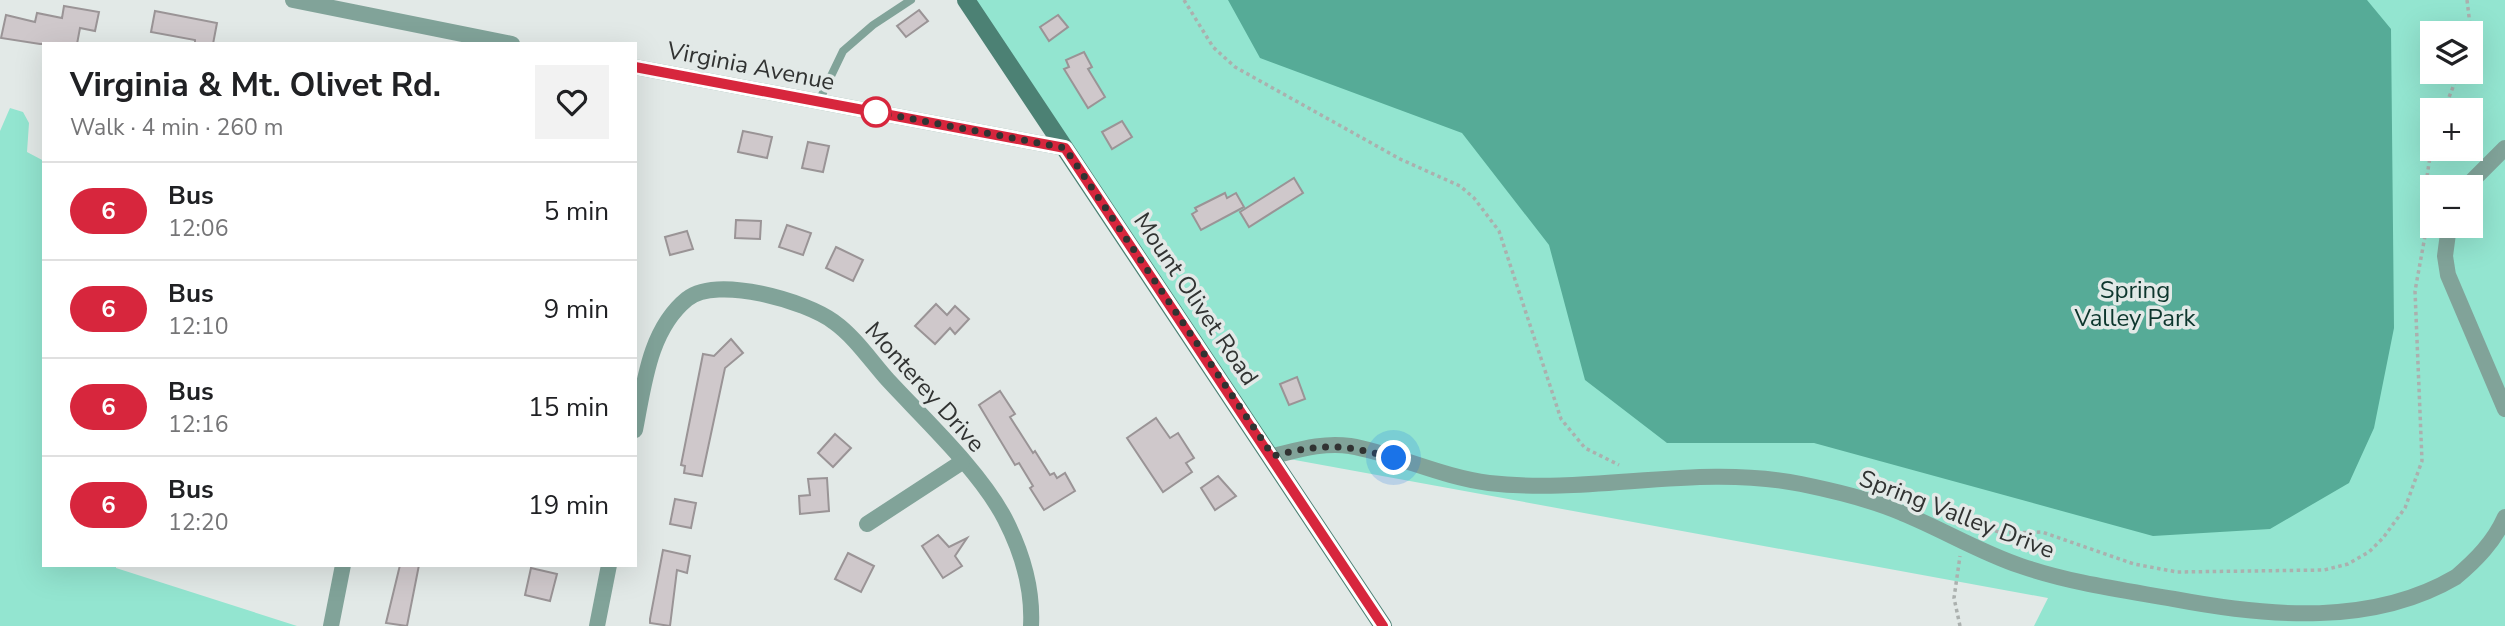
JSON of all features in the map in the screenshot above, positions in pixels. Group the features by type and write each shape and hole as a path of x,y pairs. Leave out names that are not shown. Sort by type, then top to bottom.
{"street":[{"path":"293,0 451,38 492,42"},
{"name":"Mount Olivet Road","path":"966,0 1273,456 1383,626"},
{"name":"Virginia Avenue","path":"637,67 1065,148"},
{"path":"2478,175 2505,148"},
{"path":"2447,238 2445,256 2453,291 2505,409"},
{"name":"Monterey Drive","path":"637,422 656,343 666,323 687,299 700,292 724,289 759,293 796,304 833,321 962,462 1003,515 1020,550 1029,583 1031,626"},
{"name":"Spring Valley Drive","path":"1273,456 1321,445 1348,446 1486,483 1534,485 1718,476 1797,483 1901,512 1962,542 2025,568 2082,582 2272,617 2326,621 2382,615 2426,598 2451,581 2484,551 2505,517"},
{"path":"867,524 962,462"},
{"path":"331,626 343,567"},
{"path":"597,626 609,567"}],"lane":[{"path":"819,102 843,51 873,25 911,0"}],"path":[{"path":"1184,0 1213,47 1235,67 1400,159 1460,186 1474,198 1499,231 1561,419 1585,448 1629,468"},
{"path":"2467,0 2470,21"},
{"path":"1960,626 1954,598 1962,542 1969,531 1982,527 2002,533 2042,531 2134,564 2177,572 2206,573 2324,570 2348,564 2368,552 2383,538 2405,508 2421,461 2415,291 2425,236 2424,197 2429,161"}],"green space":[{"name":"Spring Valley Park","path":"964,0 2505,0 2505,626 2034,626 2048,598 1273,456"},
{"path":"10,108 23,112 29,123 27,152 42,160 42,567 116,567 297,626 0,626 0,131"}],"shaded area":[{"path":"1228,0 2367,0 2391,29 2394,328 2374,428 2349,483 2270,529 2153,536 1814,443 1667,443 1585,380 1549,245 1462,133 1260,58"}],"building":[{"path":"64,6 99,12 95,31 80,28 77,42 40,44 1,38 6,15 35,22 37,13 62,18"},
{"path":"919,10 928,21 906,37 897,26"},
{"path":"155,11 217,23 213,42 195,42 151,32"},
{"path":"1058,15 1068,27 1049,41 1040,27"},
{"path":"1084,52 1092,67 1088,69 1105,97 1088,108 1064,69 1069,67 1066,60"},
{"path":"1122,121 1132,137 1112,149 1102,132"},
{"path":"743,131 772,137 767,158 738,152"},
{"path":"808,142 829,146 823,172 802,168"},
{"path":"1294,178 1303,193 1249,227 1240,212"},
{"path":"1225,193 1227,198 1236,193 1244,207 1201,230 1192,214 1197,211 1195,208"},
{"path":"736,220 761,221 760,239 735,238"},
{"path":"787,225 811,233 803,255 779,247"},
{"path":"687,231 693,249 670,255 665,237"},
{"path":"836,247 863,260 853,281 826,268"},
{"path":"936,304 947,315 955,306 969,319 955,334 950,328 935,344 915,326"},
{"path":"731,339 743,353 725,368 702,476 684,473 685,466 681,465 703,354 714,356"},
{"path":"1297,377 1305,399 1289,405 1280,384"},
{"path":"1000,391 1015,414 1010,417 1033,453 1035,451 1050,475 1054,473 1057,478 1065,473 1075,491 1044,510 1019,463 1015,465 979,405"},
{"path":"1156,418 1170,438 1178,433 1194,458 1186,463 1192,472 1163,492 1127,438"},
{"path":"835,434 851,448 833,467 818,453"},
{"path":"1218,476 1236,496 1215,510 1201,488"},
{"path":"827,478 829,511 800,514 799,496 810,495 808,479"},
{"path":"675,499 696,503 691,528 670,524"},
{"path":"938,535 949,547 967,538 955,556 962,566 943,578 922,546"},
{"path":"663,550 690,556 687,573 677,570 670,626 650,623"},
{"path":"848,553 874,566 861,592 835,579"},
{"path":"400,567 419,567 407,626 386,623"},
{"path":"531,568 557,574 550,601 525,595"}],"bus line":[{"name":"6","path":"637,67 1065,148 1273,456 1383,626"}],"route":[{"path":"876,112 1065,148 1273,456 1321,445 1348,446 1394,458"}]}
